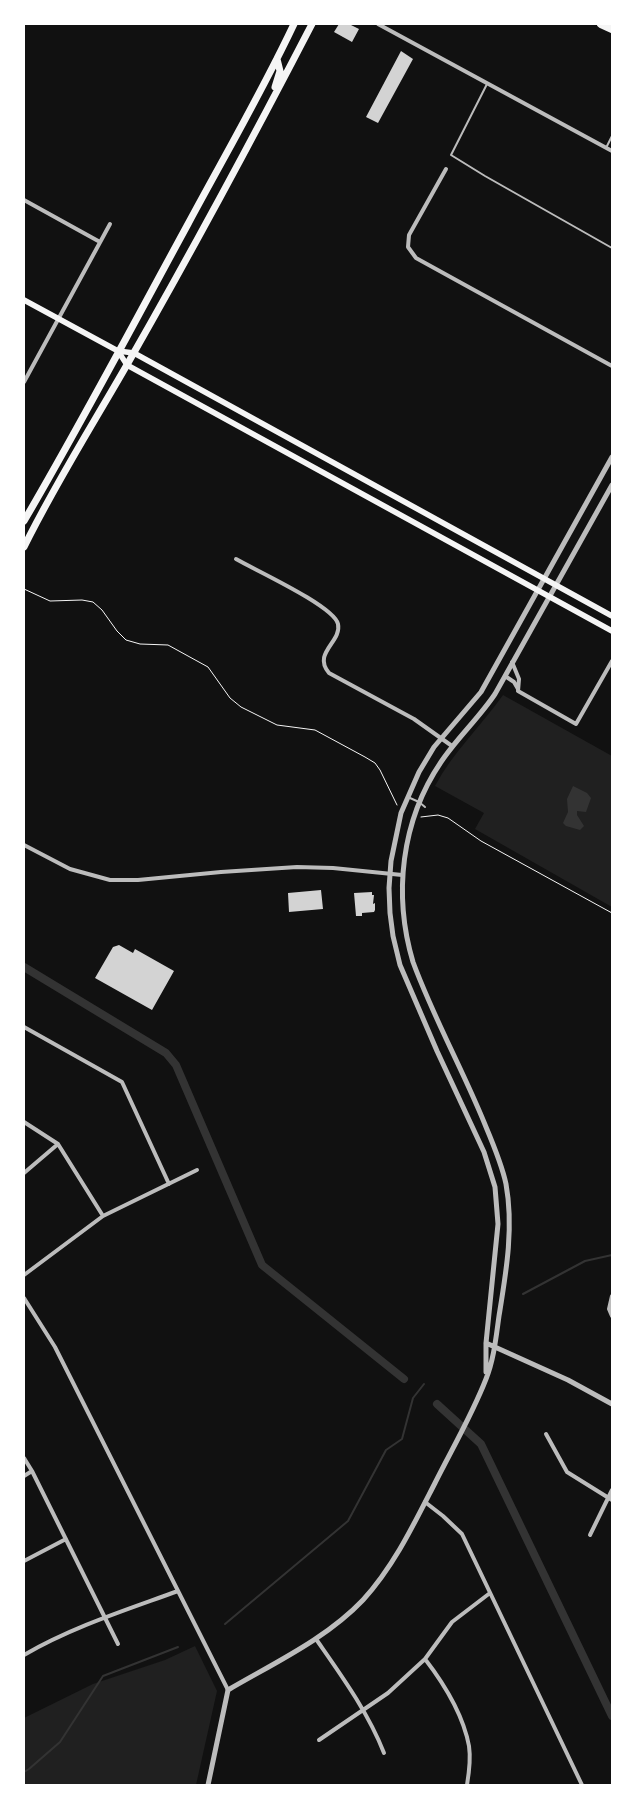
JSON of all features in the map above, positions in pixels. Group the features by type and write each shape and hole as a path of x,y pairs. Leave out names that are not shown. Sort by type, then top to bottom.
{"highway":[{"path":"24,521 50,477 277,59 294,24"},
{"path":"24,547 90,427 134,353 312,24"},
{"path":"601,24 612,29"},
{"path":"269,106 280,70 277,59"}],"main road":[{"path":"24,300 118,351 134,353 612,616"},
{"path":"118,351 127,365 612,631"}],"street":[{"path":"378,24 612,151"},
{"path":"446,169 409,235 408,248 416,258 612,366"},
{"path":"24,200 100,242"},
{"path":"24,382 110,224"},
{"path":"486,1378 486,1343 498,1224 495,1187 484,1152 407,984 397,954 391,928 389,904 393,847 401,813 424,764 442,738 481,692 612,457"},
{"path":"228,1690 316,1639 345,1617 383,1575 398,1553 425,1502 486,1378 494,1347 505,1279 510,1225 506,1181 479,1110 419,979 405,929 402,907 402,875 408,839 419,802 434,772 452,746 486,708 557,586 612,485"},
{"path":"236,559 316,603 333,616 338,628 323,661 329,673 414,719 452,746"},
{"path":"505,676 514,682 518,691 576,724 612,661"},
{"path":"512,662 518,679 518,691"},
{"path":"24,845 70,869 110,880 138,880 297,867 402,875"},
{"path":"407,984 419,979"},
{"path":"24,1027 122,1082 169,1184"},
{"path":"24,1122 58,1144 103,1216"},
{"path":"24,1173 58,1144"},
{"path":"24,1276 103,1216 197,1170"},
{"path":"612,1296 609,1309 612,1316"},
{"path":"24,1298 56,1347 228,1690 208,1785"},
{"path":"486,1343 568,1380 612,1404"},
{"path":"546,1434 567,1472 610,1499"},
{"path":"24,1458 118,1644"},
{"path":"24,1476 32,1471"},
{"path":"590,1535 610,1499 612,1490"},
{"path":"425,1502 462,1534 582,1785"},
{"path":"24,1561 66,1539"},
{"path":"24,1655 47,1642 106,1617 178,1591"},
{"path":"319,1740 363,1712 388,1693 426,1659 452,1622 490,1593"},
{"path":"316,1639 378,1736 384,1753"},
{"path":"426,1659 445,1686 466,1734 470,1747 467,1785"}],"lane":[{"path":"488,83 451,155 612,248"},
{"path":"606,148 612,136"},
{"path":"407,797 425,807"}],"path":[{"path":"24,589 50,601 82,600 93,602 102,610 126,640 140,644 168,645 208,667 230,698 241,707 277,725 315,730 371,760 380,770 401,813"},
{"path":"422,817 438,815 445,817 481,841 612,913"}],"shaded area":[{"path":"503,695 612,756 612,907 475,829 484,813 435,786 450,762"},
{"path":"573,786 587,793 591,798 586,812 577,811 577,815 584,826 580,830 566,826 563,823 568,812 567,799"},
{"path":"195,1646 217,1691 196,1785 24,1785 24,1718 93,1684 165,1660"}],"building":[{"path":"339,24 349,24 359,29 352,42 334,32"},
{"path":"401,51 413,59 378,123 366,117"},
{"path":"321,890 323,909 289,912 288,893"},
{"path":"372,892 372,895 374,895 373,904 375,903 374,912 362,913 362,916 356,916 354,893"},
{"path":"119,945 133,953 135,949 174,971 152,1010 95,978 113,947"}],"waterway":[{"path":"24,967 166,1053 176,1065 262,1265 404,1379"},
{"path":"523,1294 585,1261 612,1255"},
{"path":"225,1624 348,1521 386,1450 402,1439 413,1398 424,1384"},
{"path":"437,1404 481,1444 612,1716"},
{"path":"24,1772 60,1742 103,1676 178,1647"}]}
